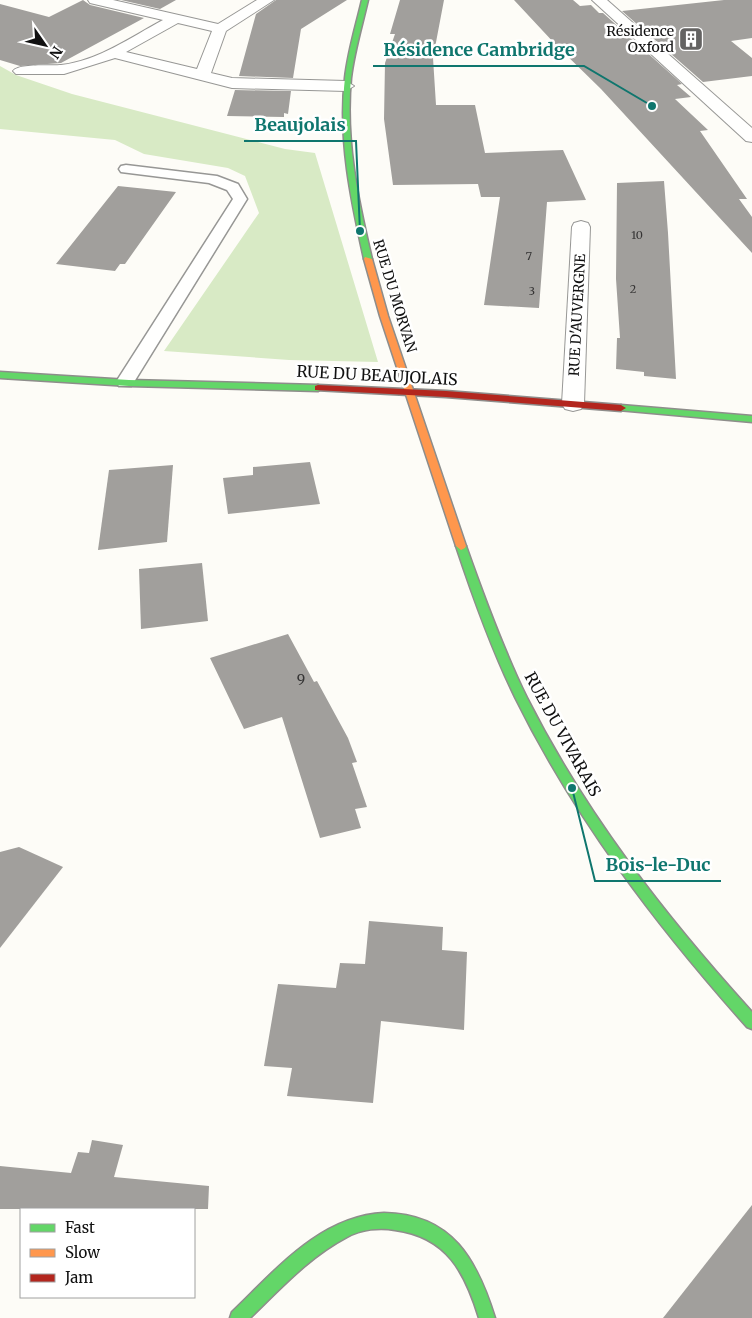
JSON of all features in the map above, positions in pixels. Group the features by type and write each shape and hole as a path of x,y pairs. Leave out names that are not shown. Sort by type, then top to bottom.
{"street":[{"path":"95,0 220,28"},
{"path":"202,76 220,28 268,0"},
{"name":"RUE DU MORVAN","path":"364,0 354,37 346,86 346,145 356,215 380,304 410,392"},
{"path":"599,0 752,137"},
{"path":"21,71 64,68 113,53 175,18"},
{"path":"113,53 202,76 244,84 346,86"},
{"name":"RUE D'AUVERGNE","path":"572,404 581,227"},
{"name":"RUE DU BEAUJOLAIS","path":"0,376 410,392 752,419"},
{"name":"RUE DU VIVARAIS","path":"410,392 489,620 510,673 536,725 572,788 638,888 726,995 752,1022"},
{"path":"238,1318 312,1250 349,1227 396,1220 421,1227 445,1239 466,1267 483,1301 487,1318"}],"lane":[{"path":"125,382 240,199 233,187 212,179 126,169"}],"green space":[{"path":"0,66 16,75 72,94 285,149 315,153 378,362 289,360 164,351 259,213 245,176 228,168 144,154 115,140 0,129"}],"building":[{"path":"83,0 90,5 144,18 61,63 20,66 0,60 0,4 49,17"},
{"path":"121,0 176,0 160,9"},
{"path":"276,0 347,0 301,29 293,78 239,76 256,14"},
{"path":"400,0 444,0 433,58 436,105 475,105 485,153 563,150 586,200 547,202 539,308 484,305 500,197 481,197 478,184 393,185 384,119 385,63 395,34 390,34"},
{"path":"514,0 573,0 580,6 591,5 599,13 603,13 682,84 677,85 691,97 675,99 708,130 700,131 747,199 739,199 752,217 752,253 601,89"},
{"path":"724,0 752,0 752,38 731,41 752,58 752,76 703,82 622,11"},
{"path":"235,90 291,91 288,114 284,113 284,117 227,116"},
{"path":"664,181 676,379 644,376 644,372 616,369 617,338 620,338 616,279 617,183"},
{"path":"118,186 176,192 125,264 120,264 115,271 56,264"},
{"path":"310,462 320,504 228,514 223,478 253,475 253,467"},
{"path":"173,465 167,542 98,550 109,470"},
{"path":"202,563 208,621 141,629 139,569"},
{"path":"288,634 314,682 317,681 348,738 357,762 352,763 367,807 355,809 361,828 320,838 282,717 244,729 210,658"},
{"path":"19,847 63,867 0,948 0,852"},
{"path":"369,921 443,927 442,950 467,952 464,1030 381,1021 373,1103 287,1096 292,1068 264,1066 278,984 336,988 340,963 365,964"},
{"path":"92,1140 123,1145 114,1177 209,1186 208,1209 0,1209 0,1166 71,1173 78,1152 89,1153"},
{"path":"752,1205 752,1318 663,1318 707,1262"}],"traffic: fast":[{"path":"365,0 352,52 346,104 352,182 368,259"},
{"path":"0,375 129,383 318,388"},
{"path":"621,408 752,419"},
{"path":"461,546 501,654 531,717 578,799 631,877 689,951 752,1022"},
{"path":"238,1318 284,1273 322,1242 355,1225 384,1221 411,1224 428,1230 443,1240 466,1266 481,1299 487,1318"}],"traffic: slow":[{"path":"368,259 384,316 461,546"}],"traffic: jam":[{"path":"318,388 446,394 621,408"}],"place":[{"name":"Résidence Oxford","path":"691,39"},
{"name":"Résidence Cambridge","path":"652,106"},
{"name":"Beaujolais","path":"360,231"},
{"name":"Bois-le-Duc","path":"572,788"}]}
